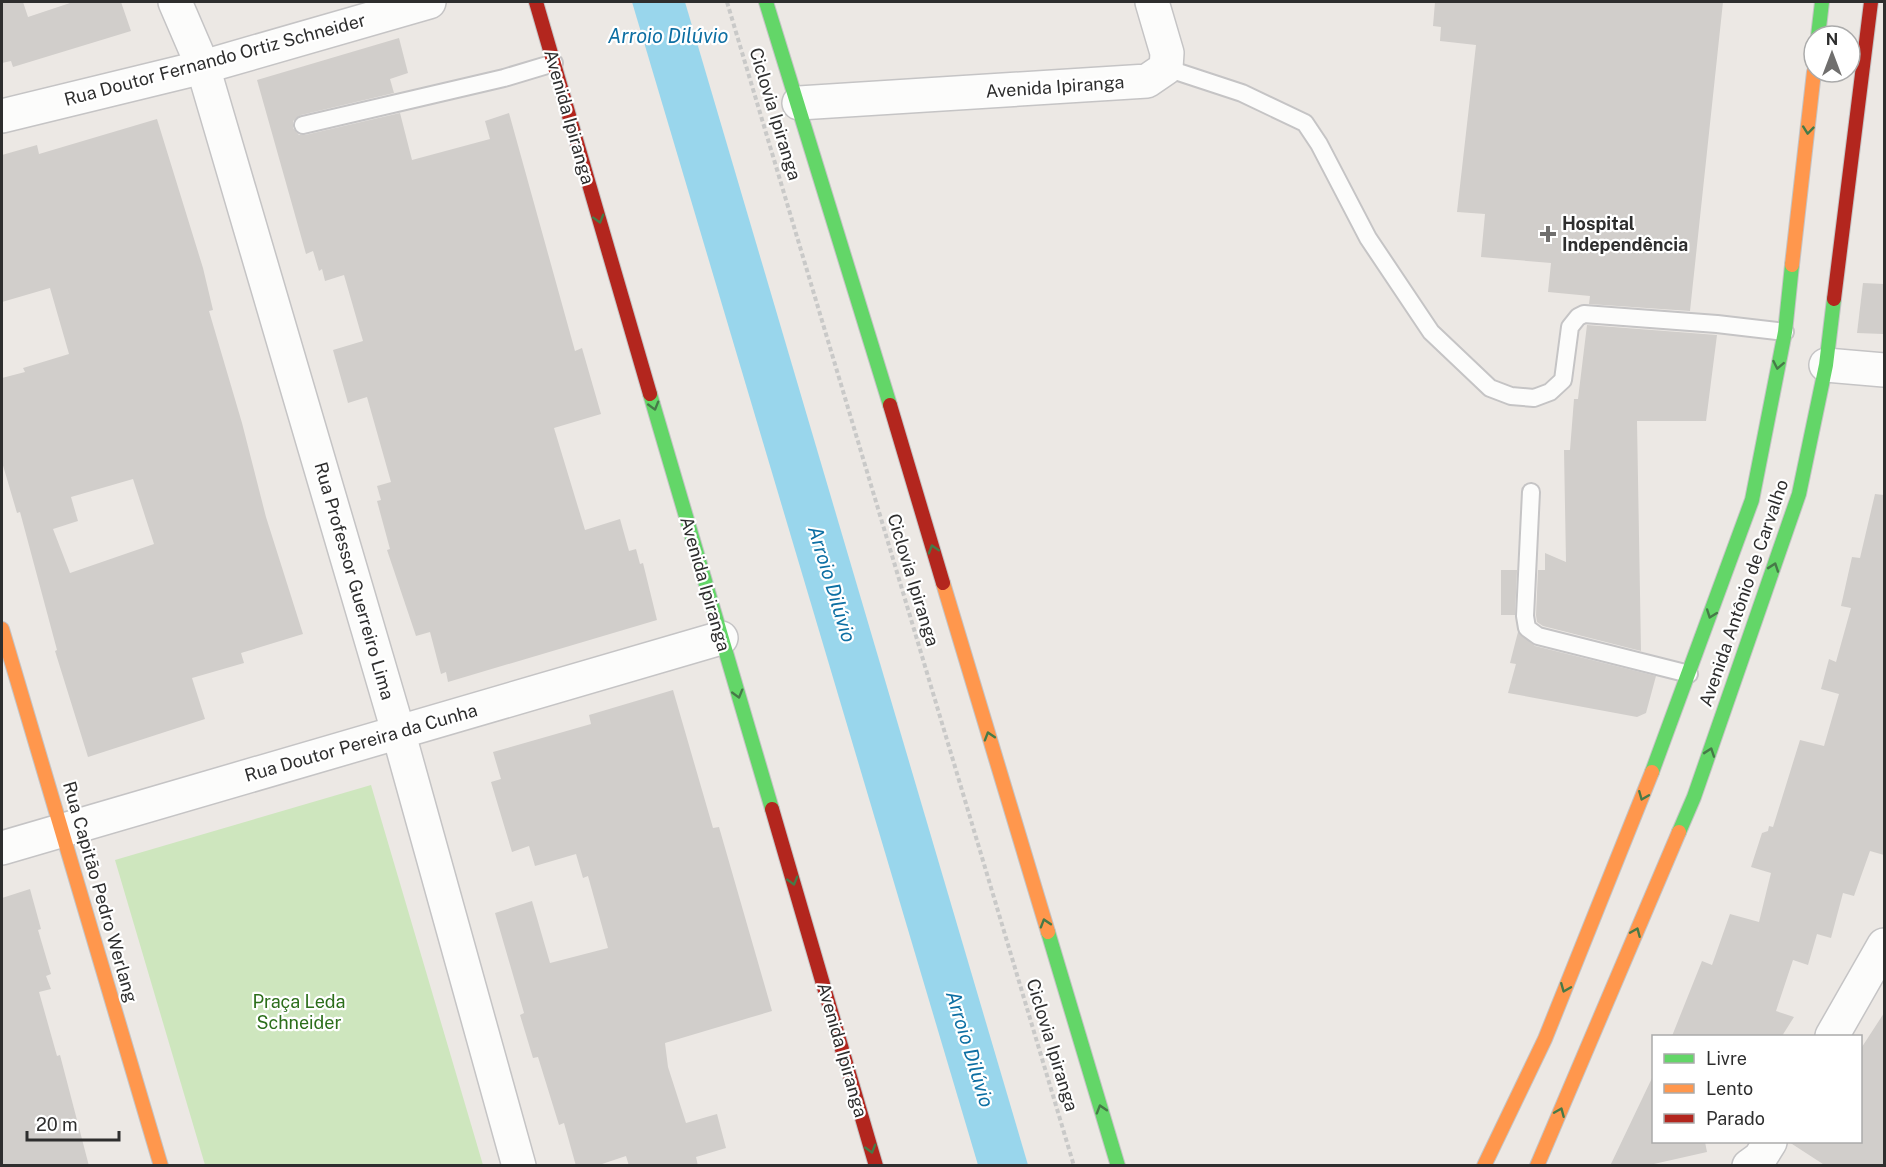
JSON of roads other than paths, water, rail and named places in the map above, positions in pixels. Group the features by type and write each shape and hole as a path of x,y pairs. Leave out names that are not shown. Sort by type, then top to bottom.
{"main road":[{"name":"Avenida Ipiranga","path":"536,2 876,1166"},
{"path":"766,2 799,103 1118,1166"},
{"path":"1819,24 1822,2"},
{"name":"Avenida Antônio de Carvalho","path":"1537,1166 1694,797 1799,494 1826,365 1871,2"},
{"name":"Avenida Antônio de Carvalho","path":"1484,1166 1545,1039 1689,675 1752,500 1785,332 1813,84"},
{"name":"Rua Capitão Pedro Werlang","path":"2,629 64,831 161,1166"}],"street":[{"name":"Rua Professor Guerreiro Lima","path":"176,2 203,67 398,731 519,1166"},
{"name":"Rua Doutor Fernando Ortiz Schneider","path":"2,116 203,67 429,2"},
{"path":"1152,2 1167,53 1166,68"},
{"name":"Avenida Ipiranga","path":"799,103 1147,81 1166,68"},
{"path":"1826,365 1884,370"},
{"name":"Rua Doutor Pereira da Cunha","path":"2,848 721,638"},
{"path":"1833,1035 1882,953"},
{"path":"1749,1166 1760,1158 1769,1143"}],"lane":[{"path":"303,125 504,78 554,63"},
{"path":"1166,68 1242,93 1305,123 1319,144 1368,238 1431,332 1490,388 1511,396 1534,398 1550,392 1563,380 1570,327 1584,314 1706,323 1785,332"},
{"path":"1531,492 1525,616 1527,628 1538,636 1689,675"}],"water":[{"name":"Arroio Dilúvio","path":"632,2 685,2 1028,1165 978,1165"}],"place":[{"name":"Hospital Independência","path":"1548,234"}],"park label":[{"name":"Praça Leda Schneider","path":"299,1012"}]}
